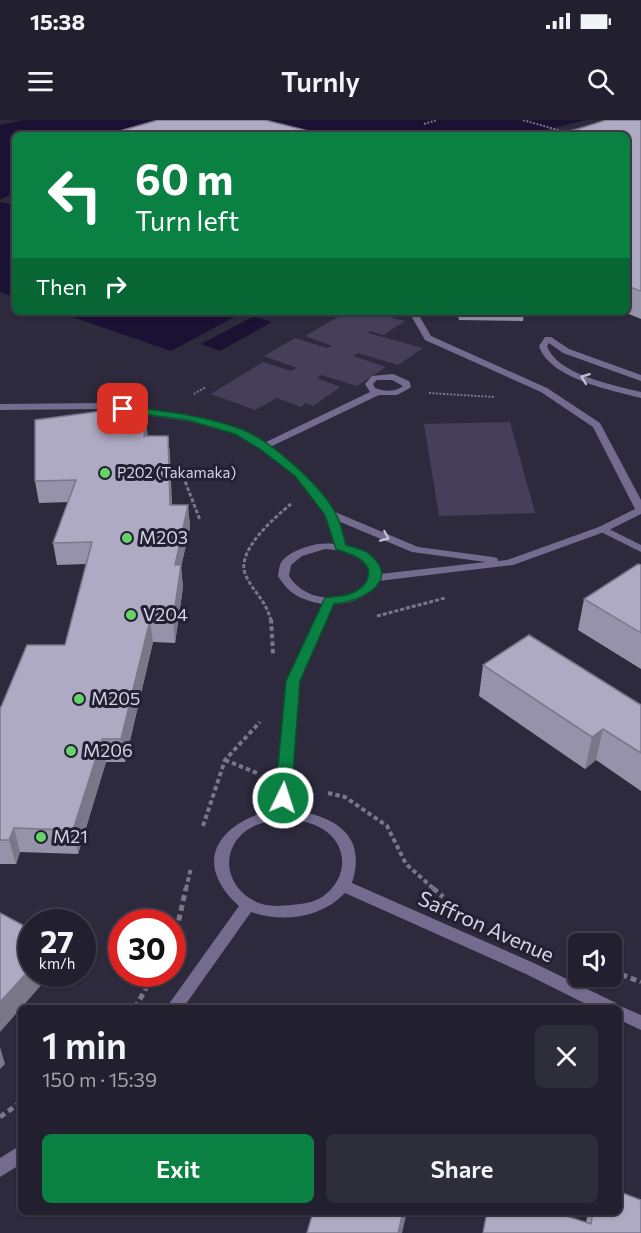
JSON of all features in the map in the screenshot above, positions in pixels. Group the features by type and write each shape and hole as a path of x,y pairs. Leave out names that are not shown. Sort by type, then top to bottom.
{"street":[{"path":"375,578 509,563 603,529 641,510 597,425 544,390 428,338 414,315"},
{"path":"641,378 566,351 548,339 543,346 542,351 545,357 558,367 604,385 641,395"},
{"path":"264,447 378,392"},
{"path":"0,407 102,406 188,417 239,431 299,474 331,514 340,547"},
{"path":"331,514 416,550 509,563"},
{"path":"603,529 641,549"},
{"path":"325,546 340,547 353,550 371,562 375,570 375,578 370,587 359,594 345,600 314,600 294,591 283,579 282,570 297,554 325,546"},
{"path":"282,813 293,681 329,601"},
{"path":"282,813 302,814 320,820 335,829 346,842 351,857 349,874 344,886 328,901 309,909 289,913 267,912 248,904 232,892 222,875 221,857 228,840 242,826 261,817 282,813"},
{"name":"Saffron Avenue","path":"344,886 531,969 604,1005"},
{"path":"176,1005 248,904"},
{"path":"622,1013 641,1023"},
{"path":"0,1167 18,1156"}],"path":[{"path":"424,123 437,120"},
{"path":"523,120 565,132 584,127"},
{"path":"183,476 200,520"},
{"path":"272,661 275,640 265,602 244,573 246,554 274,518 311,489"},
{"path":"202,827 225,760 267,714"},
{"path":"225,760 283,784 345,797 387,826 406,864 450,903"},
{"path":"182,909 193,860"},
{"path":"622,975 641,982"},
{"path":"137,1005 147,987"},
{"path":"0,1117 18,1104"}],"shaded area":[{"path":"23,120 213,120 173,132 12,132 12,194 0,200 0,125"},
{"path":"235,120 586,120 538,132 277,132"},
{"path":"0,202 12,204 12,296 0,292"},
{"path":"67,315 238,315 171,351"},
{"path":"332,315 396,315 392,318 405,321 383,335 370,331 368,333 423,348 398,365 358,353 353,356 386,367 357,386 321,375 317,378 340,387 313,406 305,403 301,407 277,398 255,410 211,394 263,362 291,371 297,368 264,356 295,338 327,348 332,346 305,336 338,317"},
{"path":"254,316 272,322 220,351 201,344"},
{"path":"510,422 535,513 439,516 424,424"}],"building":[{"path":"158,120 265,120 312,132 116,132"},
{"path":"606,120 641,120 641,291 630,287 630,132 568,132"},
{"path":"102,411 103,419 145,417 144,436 168,436 170,505 188,505 175,565 181,565 173,620 150,620 121,739 102,739 73,830 14,828 9,840 0,840 0,707 27,645 65,645 92,542 53,543 76,480 35,481 35,420"},
{"path":"638,564 641,565 641,633 584,599"},
{"path":"529,635 641,705 641,753 603,729 592,737 483,665"},
{"path":"0,913 18,923 18,982 0,1002"},
{"path":"622,1193 641,1200 641,1233 483,1233 486,1215 563,1215 591,1224 592,1215 622,1215"},
{"path":"312,1215 402,1215 398,1233 307,1233"}],"place":[{"name":"P202 (Takamaka)","path":"105,473"},
{"name":"M203","path":"127,538"},
{"name":"V204","path":"131,615"},
{"name":"M205","path":"79,699"},
{"name":"M206","path":"71,751"},
{"name":"M21","path":"41,837"}],"route":[{"path":"123,409 188,417 239,431 299,474 331,514 340,547 363,555 371,562 375,570 375,578 370,587 345,600 329,601 293,681 283,798"}]}
